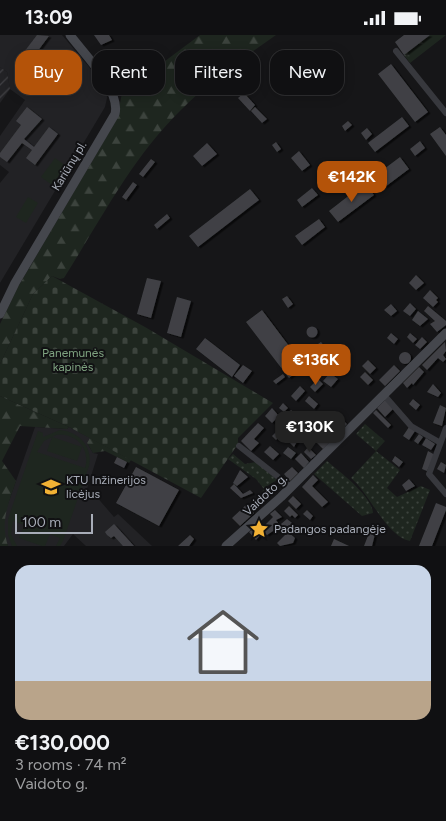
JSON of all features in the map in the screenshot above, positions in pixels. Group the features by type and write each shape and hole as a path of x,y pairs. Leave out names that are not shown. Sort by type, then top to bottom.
{"street":[{"name":"Kariūnų pl.","path":"0,314 14,283 115,114 117,105 111,90 70,35"},
{"path":"396,51 446,113"},
{"name":"Vaidoto g.","path":"226,546 292,487 446,333"},
{"path":"384,395 411,426 439,443"},
{"path":"446,428 429,474 446,495"},
{"path":"239,446 292,487"}],"shaded area":[{"path":"0,35 62,35 75,50 15,50 15,93 10,89 7,72 0,67"},
{"path":"82,59 92,70 92,95 107,95 107,98 105,107 0,283 0,183 9,172 0,165 0,136 25,100 18,95 82,95"},
{"path":"0,67 7,72 10,89 0,103"},
{"name":"KTU Inžinerijos licėjus","path":"35,427 67,429 69,427 90,438 87,443 93,453 98,454 86,492 95,495 114,517 118,514 152,546 86,546 73,534 64,546 8,546 2,532 2,521"}],"green space":[{"path":"200,35 276,35 255,50 180,50"},
{"path":"430,35 446,35 410,63 404,55"},
{"path":"175,54 175,95 197,95 163,129 132,169 64,278 60,279 52,276 33,294 0,364 0,324 18,287 117,119 122,95 165,95 165,61"},
{"path":"55,158 66,166 52,185 41,177"},
{"path":"28,197 38,203 26,223 16,217"},
{"name":"Panemunės kapinės","path":"52,276 145,327 273,403 238,438 238,444 201,498 69,427 0,396 0,364 33,294"},
{"path":"0,396 69,427 67,429 20,426 2,461 16,481 5,521 8,546 0,546"},
{"path":"365,424 385,441 376,451 356,434"},
{"path":"60,430 79,437 87,446 90,459 89,466 60,546 56,546 60,538 50,534 45,546 19,538 24,525 13,521 11,534 17,546 12,546 8,535 8,519 38,431 43,433 43,437","holes":["56,435 69,436 80,443 86,454 85,468 37,452 44,441"]},
{"path":"52,437 82,447 77,461 47,451"},
{"path":"90,438 131,460 129,463 105,451 93,453 87,443"},
{"path":"376,451 400,470 387,488 397,497 421,486 430,490 410,541 401,538 393,531 351,478"},
{"path":"233,454 245,464 256,462 277,480 267,486 265,493 267,495 259,507 258,497 264,489 256,479 228,459"},
{"path":"327,461 361,492 371,506 373,513 362,516 314,474"}],"building":[{"path":"37,35 49,36 38,50 26,50"},
{"path":"94,35 109,35 112,40 101,45"},
{"path":"404,35 430,35 404,55 395,42"},
{"path":"391,64 428,112 415,122 378,74"},
{"path":"242,95 246,95 255,105 250,111 238,98"},
{"path":"27,107 42,119 24,139 34,147 49,127 58,134 35,165 26,158 32,150 22,143 7,162 0,157 0,153 21,125 16,121"},
{"path":"255,107 267,119 262,123 251,111"},
{"path":"402,117 409,126 375,152 368,143"},
{"path":"348,121 352,125 345,131 342,126"},
{"path":"440,127 446,135 446,156 430,134"},
{"path":"367,128 372,134 366,140 361,133"},
{"path":"420,141 425,148 415,156 410,149"},
{"path":"276,142 281,149 277,152 272,145"},
{"path":"207,143 217,154 202,166 193,156"},
{"path":"299,151 310,165 302,171 291,158"},
{"path":"400,157 409,169 385,187 376,175"},
{"path":"151,159 155,162 143,177 139,174"},
{"path":"351,163 354,167 338,180 335,175"},
{"path":"133,182 137,185 126,200 122,197"},
{"path":"365,183 374,195 338,222 329,211"},
{"path":"312,188 318,195 302,207 297,200"},
{"path":"250,189 259,200 198,247 189,236"},
{"path":"167,214 170,218 157,229 154,225"},
{"path":"319,219 325,227 302,245 295,236"},
{"path":"416,275 424,283 416,290 409,283"},
{"path":"147,278 161,281 151,318 137,314"},
{"path":"430,290 438,298 436,300 438,302 433,307 423,298"},
{"path":"287,296 293,304 288,308 282,299"},
{"path":"177,297 191,301 181,337 167,333"},
{"path":"410,303 416,309 410,316 403,311"},
{"path":"391,304 397,311 391,316 384,310"},
{"path":"428,306 446,321 446,325 437,332 430,324 435,321 424,311"},
{"path":"262,310 304,366 289,378 246,322"},
{"path":"418,311 428,319 420,326 412,320"},
{"path":"312,326 318,332 312,338 306,332"},
{"path":"391,333 398,339 394,344 387,338"},
{"path":"410,333 417,339 413,343 407,337"},
{"path":"422,337 427,342 420,349 415,345"},
{"path":"205,338 240,365 232,377 196,349"},
{"path":"321,342 327,350 321,354 315,346"},
{"path":"445,342 446,351 443,355 446,359 443,362 438,358 427,370 422,365"},
{"path":"403,352 407,352 411,358 407,364 403,364 399,360 399,356"},
{"path":"368,360 376,368 370,374 362,366"},
{"path":"324,363 327,367 320,374 317,370"},
{"path":"243,365 252,371 243,383 234,376"},
{"path":"394,365 400,371 385,386 379,380"},
{"path":"419,367 424,372 413,385 412,383 407,388 403,383"},
{"path":"365,372 373,380 368,385 360,377"},
{"path":"330,373 338,379 331,387 323,381"},
{"path":"283,374 285,377 276,384 273,381"},
{"path":"318,379 323,384 315,392 310,387"},
{"path":"433,384 441,393 438,397 427,392"},
{"path":"300,386 305,391 296,401 291,396"},
{"path":"309,396 318,404 314,409 305,401"},
{"path":"386,399 395,407 385,417 377,408"},
{"path":"413,399 420,405 416,410 409,404"},
{"path":"283,403 288,408 284,412 279,408"},
{"path":"440,405 446,408 442,426 433,423"},
{"path":"272,408 279,416 272,423 265,416"},
{"path":"291,410 297,416 293,421 287,415"},
{"path":"376,410 391,425 388,428 373,413"},
{"path":"286,416 293,423 289,427 282,420"},
{"path":"312,418 318,423 317,430 308,423"},
{"path":"342,419 347,424 336,436 331,431"},
{"path":"258,423 264,428 254,439 259,443 251,451 241,441"},
{"path":"409,427 415,431 409,440 403,436"},
{"path":"279,429 283,433 276,440 272,436"},
{"path":"419,434 423,437 418,444 414,441"},
{"path":"294,437 298,440 294,447 289,442"},
{"path":"318,437 323,442 326,438 330,442 323,449 315,441"},
{"path":"426,438 435,444 431,450 422,445"},
{"path":"270,446 279,454 273,460 264,452"},
{"path":"288,447 296,453 291,459 283,453"},
{"path":"308,447 316,455 311,459 304,452"},
{"path":"428,451 435,455 427,471 422,469"},
{"path":"301,453 309,462 304,468 295,459"},
{"path":"395,456 403,462 399,467 392,461"},
{"path":"117,457 127,462 124,468 114,463"},
{"path":"441,462 446,465 444,473 437,469"},
{"path":"136,467 179,490 159,526 116,503"},
{"path":"292,467 298,473 290,481 284,474"},
{"path":"240,470 248,477 237,486 233,483"},
{"path":"313,475 318,480 312,486 328,502 322,507 302,487"},
{"path":"409,479 415,486 406,491 402,485"},
{"path":"234,484 243,494 250,490 253,493 241,498 230,488"},
{"path":"293,496 301,504 296,509 288,501"},
{"path":"436,503 446,507 446,510 432,546 419,546"},
{"path":"246,505 249,508 252,505 254,507 251,510 254,513 240,526 232,518"},
{"path":"289,506 298,515 295,518 292,515 290,517 284,511"},
{"path":"275,510 282,517 276,520 279,524 276,529 267,535 261,529 273,517 270,514"},
{"path":"307,510 313,516 310,520 303,514"},
{"path":"287,519 292,523 284,534 281,524"},
{"path":"114,524 134,546 123,546 114,536 111,538 107,535 105,532"},
{"path":"256,526 262,533 256,540 249,532"},
{"path":"371,528 376,530 372,546 364,546"},
{"path":"288,532 295,538 293,543 280,546 277,543"},
{"path":"190,535 194,539 189,546 178,546"},
{"path":"334,539 349,546 331,546"}],"place":[{"name":"KTU Inžinerijos licėjus","path":"51,487"},
{"name":"Padangos padangėje","path":"259,529"}]}
